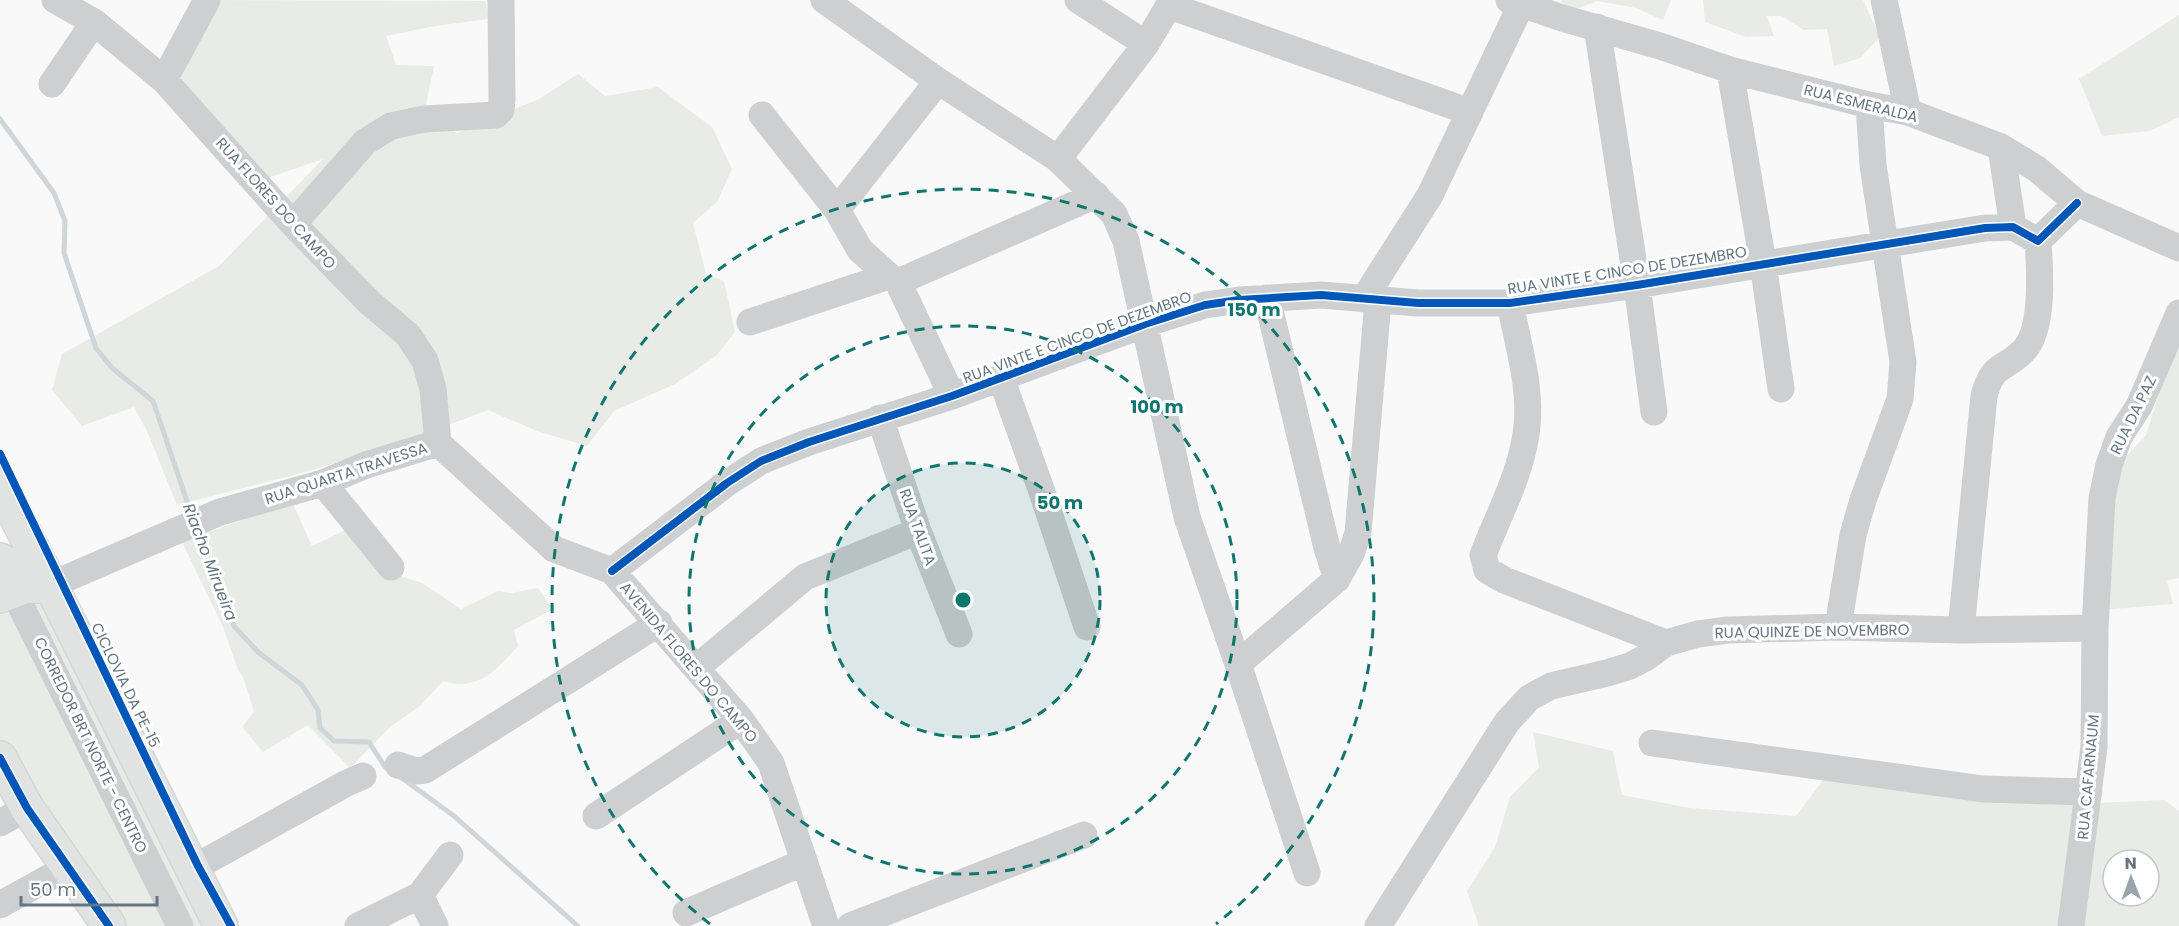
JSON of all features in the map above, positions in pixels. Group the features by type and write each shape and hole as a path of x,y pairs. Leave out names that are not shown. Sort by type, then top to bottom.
{"highway":[{"path":"0,484 192,869 213,920"},
{"path":"0,560 51,585"},
{"path":"5,583 24,587 51,585"},
{"path":"0,758 13,815 68,867 109,926"}],"street":[{"name":"RUA FLORES DO CAMPO","path":"56,0 94,22 164,80 293,224 370,303 408,335 425,361 433,389 438,443"},
{"path":"164,80 207,0"},
{"path":"293,224 365,142 392,126 424,118 496,115 501,110 501,0"},
{"path":"824,0 938,81 1058,159 1114,214 1126,241 1187,517 1307,873"},
{"path":"1078,0 1146,44"},
{"path":"1884,0 1908,112"},
{"path":"1058,159 1146,44 1171,3 1470,112"},
{"name":"RUA ESMERALDA","path":"1371,300 1430,195 1470,112 1515,3 1730,70 1869,105 1908,112 2001,147 2037,169 2077,203 2179,248"},
{"path":"52,84 94,22"},
{"path":"1597,27 1654,412"},
{"path":"1730,70 1763,263 1781,389"},
{"path":"837,210 938,81"},
{"path":"1838,627 1853,535 1863,500 1900,399 1903,362 1873,165 1869,105"},
{"path":"762,115 837,210 860,250 894,279 952,396"},
{"path":"2001,147 2013,227 2038,241"},
{"path":"750,322 894,279 1096,195"},
{"path":"2038,241 2077,203"},
{"name":"RUA VINTE E CINCO DE DEZEMBRO","path":"612,571 727,483 761,461 808,442 952,396 1145,324 1205,305 1321,295 1418,303 1510,303 1637,285 1884,243 1984,228 2013,227"},
{"path":"1961,630 1984,396 1995,371 2025,349 2032,338 2041,281 2038,241"},
{"path":"1267,298 1336,579"},
{"path":"1238,664 1336,579 1351,554 1358,533 1371,300"},
{"path":"1510,303 1525,380 1527,434 1519,464 1483,555 1487,570 1504,580 1666,643"},
{"name":"RUA DA PAZ","path":"2095,628 2102,498 2109,465 2119,438 2139,406 2179,313"},
{"path":"1001,378 1087,627"},
{"name":"RUA TALITA","path":"880,418 918,531 959,634"},
{"name":"RUA QUARTA TRAVESSA","path":"51,585 220,512 323,483 366,465 438,443"},
{"name":"AVENIDA FLORES DO CAMPO","path":"438,443 554,549 612,571 741,720 771,763 826,926"},
{"path":"323,483 391,567"},
{"path":"696,668 806,577 918,531"},
{"name":"CORREDOR BRT NORTE - CENTRO","path":"5,583 180,926"},
{"path":"398,765 416,771 425,770 659,623"},
{"name":"RUA QUINZE DE NOVEMBRO","path":"1378,926 1507,722 1529,698 1551,686 1630,666 1666,643 1698,634 1728,630 1838,627 1961,630 2095,628"},
{"name":"RUA CAFARNAUM","path":"2071,926 2094,747 2095,628"},
{"path":"596,816 741,720"},
{"path":"1652,743 1983,789 2089,792"},
{"path":"192,869 363,776"},
{"path":"850,926 1084,835"},
{"path":"358,926 420,896 450,855"},
{"path":"686,913 804,862"},
{"path":"0,905 68,867"},
{"path":"420,896 435,926"}],"shaded area":[{"path":"211,0 486,1 488,19 435,26 386,36 396,65 434,66 425,109 457,133 539,99 578,74 605,96 658,87 712,127 732,169 717,202 693,223 706,274 724,281 735,332 716,356 675,384 614,411 587,446 537,431 488,410 412,439 309,471 177,505 147,431 134,407 82,426 52,390 62,354 219,266 323,159 264,179 179,83"},
{"path":"1561,0 1671,0 1663,20 1636,8 1597,1 1568,12"},
{"path":"1703,0 1863,0 1880,37 1860,58 1834,66 1827,29 1804,30 1782,16 1767,16 1774,36 1746,37 1705,22"},
{"path":"2179,15 2179,117 2150,131 2102,136 2079,79"},
{"path":"2179,329 2179,578 2167,581 2173,604 2101,610 2112,472 2146,435"},
{"path":"292,502 312,546 352,527 390,573 422,583 461,609 498,591 512,593 538,588 553,609 514,630 518,646 494,671 486,677 467,684 443,681 420,706 390,727 350,768 308,725 263,752 242,727 254,712 243,677 238,670 223,627 182,542"},
{"path":"48,591 203,926 186,926 23,595"},
{"path":"13,600 176,926 116,926 47,827 0,741 0,605"},
{"path":"1533,732 1613,751 1622,795 1690,808 1796,816 1823,780 2052,805 2164,800 2179,811 2179,926 1478,926 1467,891 1495,847 1510,797 1539,767"}],"waterway":[{"name":"Riacho Mirueira","path":"0,119 54,193 65,221 64,253 96,348 112,368 153,401 192,516"},
{"name":"Riacho Mirueira","path":"197,531 223,587 234,626 258,652 302,685 318,710 320,728 334,741 369,742 385,767 390,770"},
{"name":"Riacho Mirueira","path":"402,778 454,816 578,926"}],"cycle path":[{"path":"612,571 727,483 761,461 809,442 952,396 1145,324 1205,305 1239,300 1321,295 1418,303 1510,303 1637,285 1985,228 2013,227 2038,241 2077,203"},
{"name":"CICLOVIA DA PE-15","path":"0,454 198,866 231,926"},
{"path":"0,758 27,808 109,926"}]}
